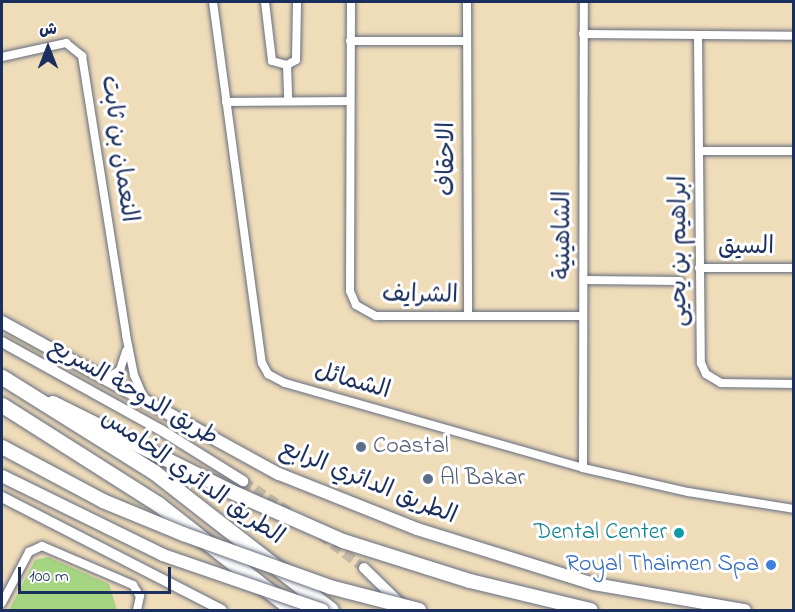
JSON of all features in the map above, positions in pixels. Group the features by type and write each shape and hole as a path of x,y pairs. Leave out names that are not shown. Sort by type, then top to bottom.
{"highway":[{"path":"2,377 21,389"},
{"name":"الطريق الدائري الخامس","path":"21,389 154,472 331,610"},
{"name":"الطريق الدائري الخامس","path":"2,405 158,504 293,610"}],"main road":[{"name":"الطريق الدائري الرابع","path":"5,324 279,474 455,543 613,588 745,610"},
{"path":"21,389 343,541 470,581 591,610"},
{"path":"2,447 103,501 183,534 330,587 419,610"},
{"path":"2,476 154,551 323,610"}],"street":[{"name":"الشمائل","path":"213,2 262,363 268,374 285,383 583,468 688,492 794,509"},
{"path":"265,2 272,61 287,65 296,60 297,2"},
{"name":"الشرايف","path":"351,2 352,298 361,310 376,316 583,316"},
{"name":"الاحقاف","path":"467,2 468,316"},
{"name":"الشاهينية","path":"583,468 584,2"},
{"path":"583,34 794,36"},
{"name":"ابراهيم بن يحيى","path":"698,36 700,349 706,374 721,383 794,384"},
{"path":"350,41 467,41"},
{"name":"النعمان بن ثابت","path":"2,57 66,43 82,56 126,335 134,375 144,399"},
{"path":"287,65 288,101"},
{"path":"226,102 350,101"},
{"path":"699,151 794,151"},
{"name":"السيق","path":"699,268 794,268"},
{"path":"584,280 680,281"},
{"path":"2,314 5,324"},
{"name":"النعمان بن ثابت","path":"106,379 123,366 126,335"},
{"name":"طريق الدوحة السريع","path":"2,342 161,430 243,481"},
{"path":"2,498 222,610"},
{"path":"2,603 29,552 42,546 133,585 140,596 137,610"},
{"path":"364,568 408,610"}],"green space":[{"path":"48,557 109,584 117,610 9,610 35,560"}],"tunnel":[{"path":"243,481 292,514"},
{"path":"321,535 364,568"}],"place":[{"name":"Coastal","path":"361,447"},
{"name":"Al Bakar","path":"428,479"},
{"name":"Dental Center","path":"679,533"},
{"name":"Royal Thaimen Spa","path":"771,565"}]}
